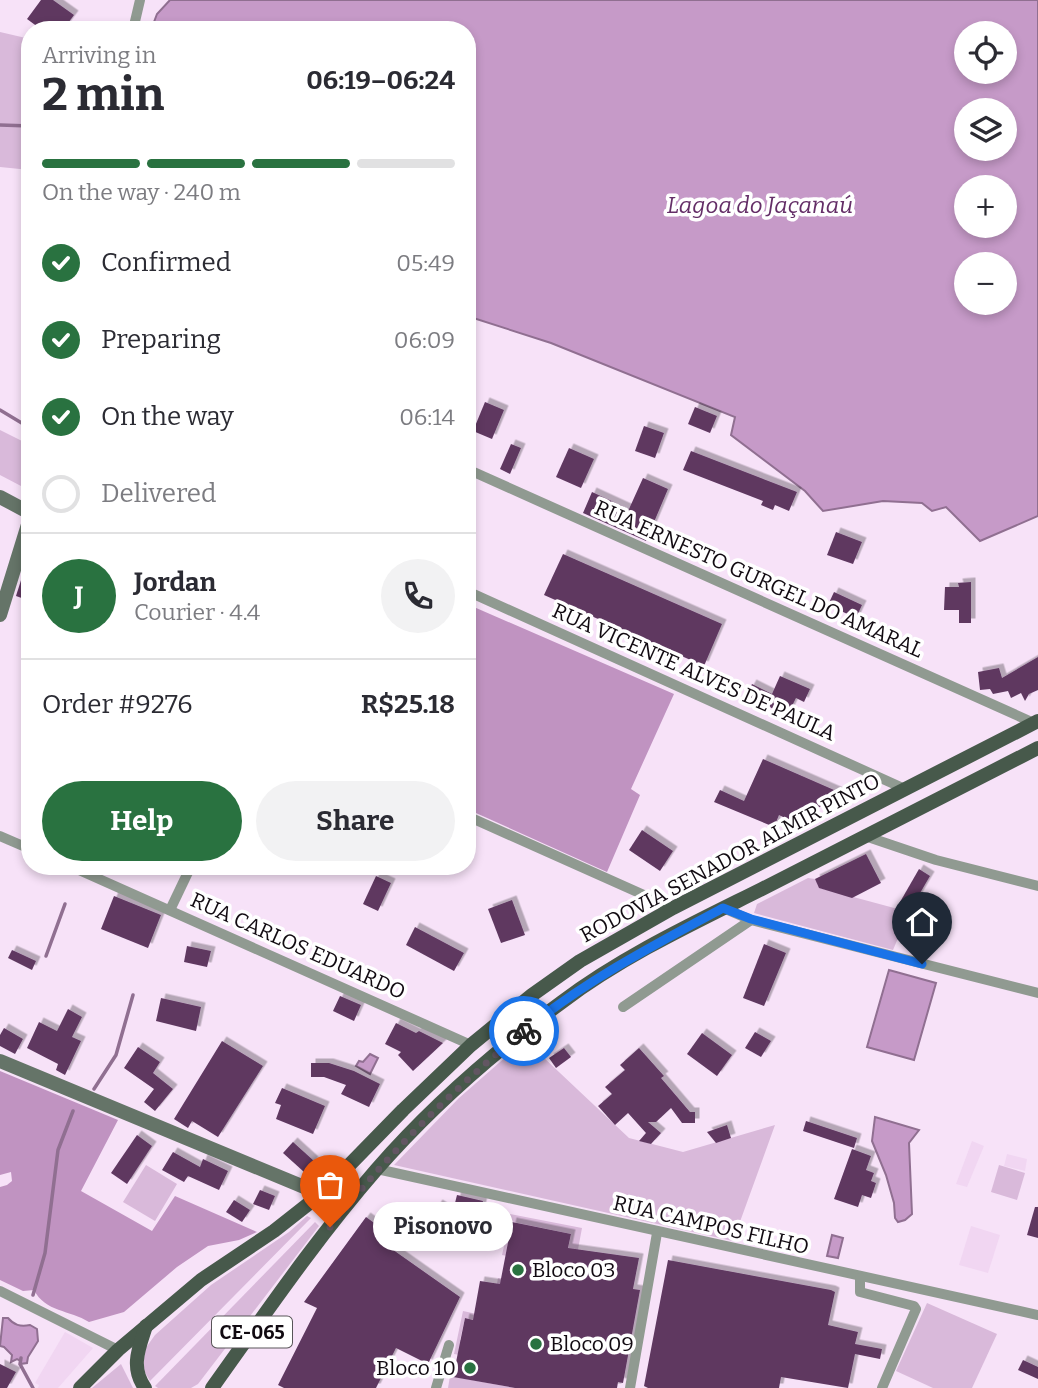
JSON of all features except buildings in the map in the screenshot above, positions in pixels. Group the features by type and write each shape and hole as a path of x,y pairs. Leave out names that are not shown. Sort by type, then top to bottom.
{"main road":[{"name":"RODOVIA SENADOR ALMIR PINTO","path":"80,1388 118,1350 201,1279 274,1231 321,1194 402,1110 471,1045 532,995 580,961 673,908 1036,722"},
{"name":"RODOVIA SENADOR ALMIR PINTO","path":"212,1388 312,1248 377,1169 484,1064 563,1000 610,970 723,908 1038,748"},
{"path":"145,1388 139,1379 136,1360 147,1325"}],"street":[{"path":"135,21 141,0"},
{"name":"RUA ERNESTO GURGEL DO AMARAL","path":"476,473 1036,722"},
{"path":"0,497 21,510"},
{"path":"0,615 21,545"},
{"name":"RUA VICENTE ALVES DE PAULA","path":"476,595 905,789"},
{"path":"476,820 673,908"},
{"path":"0,836 21,845"},
{"path":"865,836 936,860 1038,886"},
{"name":"RUA CARLOS EDUARDO","path":"90,875 471,1045"},
{"path":"170,910 187,875"},
{"path":"723,908 751,919 1038,993"},
{"path":"623,1007 751,919"},
{"path":"0,1061 321,1194"},
{"name":"RUA CAMPOS FILHO","path":"377,1169 860,1278 1038,1315"},
{"path":"630,1388 657,1233"},
{"path":"860,1278 860,1292 914,1306 916,1309 882,1388"},
{"path":"0,1292 118,1350"},
{"path":"436,1388 449,1345"}],"shaded area":[{"path":"0,32 21,37 21,169 0,167"},
{"path":"0,430 21,440 21,486 0,475"},
{"path":"476,608 674,694 631,789 640,795 607,872 476,813"},
{"path":"808,878 815,879 820,888 909,912 893,950 754,913 757,904"},
{"path":"525,1040 629,1138 683,1152 775,1125 733,1241 394,1165 459,1098"},
{"path":"0,1071 118,1120 81,1191 152,1231 175,1196 257,1232 239,1240 208,1246 177,1267 124,1312 89,1322 51,1307 34,1290 23,1291 0,1280 0,1187 12,1181 11,1172 0,1175"},
{"path":"972,1141 984,1146 967,1187 956,1184"},
{"path":"1007,1154 1027,1159 1025,1171 1004,1166"},
{"path":"146,1165 177,1184 155,1221 123,1202"},
{"path":"999,1165 1025,1173 1017,1200 991,1192"},
{"path":"510,1214 582,1228 552,1388 548,1370 454,1354 463,1311 491,1317 498,1278 561,1289 565,1267 502,1255 505,1242 567,1255 571,1234 509,1221","holes":["465,1318 554,1336 504,1350 460,1340"]},
{"path":"307,1216 311,1218 150,1381 143,1369 145,1349 155,1335 211,1285 289,1232"},
{"path":"315,1222 319,1226 198,1384 191,1388 155,1386"},
{"path":"971,1226 1000,1235 988,1273 959,1265"},
{"path":"927,1303 997,1334 972,1388 933,1388 896,1371"},
{"path":"65,1332 93,1348 58,1388 38,1388 39,1385 35,1383"},
{"path":"121,1364 133,1388 92,1388"},
{"path":"450,1376 515,1388 448,1388"}],"water":[{"name":"Lagoa do Jaçanaú","path":"170,0 1038,0 1038,516 980,541 946,507 932,511 922,503 883,501 823,511 805,491 731,435 735,417 551,343 476,319 476,21 154,21"},
{"path":"889,970 936,983 914,1060 867,1047"},
{"path":"370,1054 378,1058 370,1074 356,1066"},
{"path":"875,1117 919,1130 909,1143 912,1214 898,1222 886,1175 872,1141"},
{"path":"832,1235 843,1238 838,1258 827,1256"},
{"path":"3,1318 37,1329 38,1341 27,1363 20,1364 21,1361 17,1359 11,1362 12,1355 0,1346"}],"waterway":[{"path":"0,125 21,126"},
{"path":"0,410 21,423"},
{"path":"46,956 65,904"},
{"path":"94,1089 116,1055 133,995"},
{"path":"33,1295 45,1253 58,1150 73,1111"},
{"path":"21,1358 20,1364 33,1388"}],"way so far":[{"path":"330,1227 377,1169 420,1125 484,1064 524,1031"}],"place":[{"name":"Pisonovo","path":"330,1227"},
{"name":"Bloco 03","path":"518,1270"},
{"name":"Bloco 09","path":"536,1344"},
{"name":"Bloco 10","path":"470,1368"}],"route":[{"path":"524,1031 563,1000 610,970 723,908 751,919 922,964"}]}
